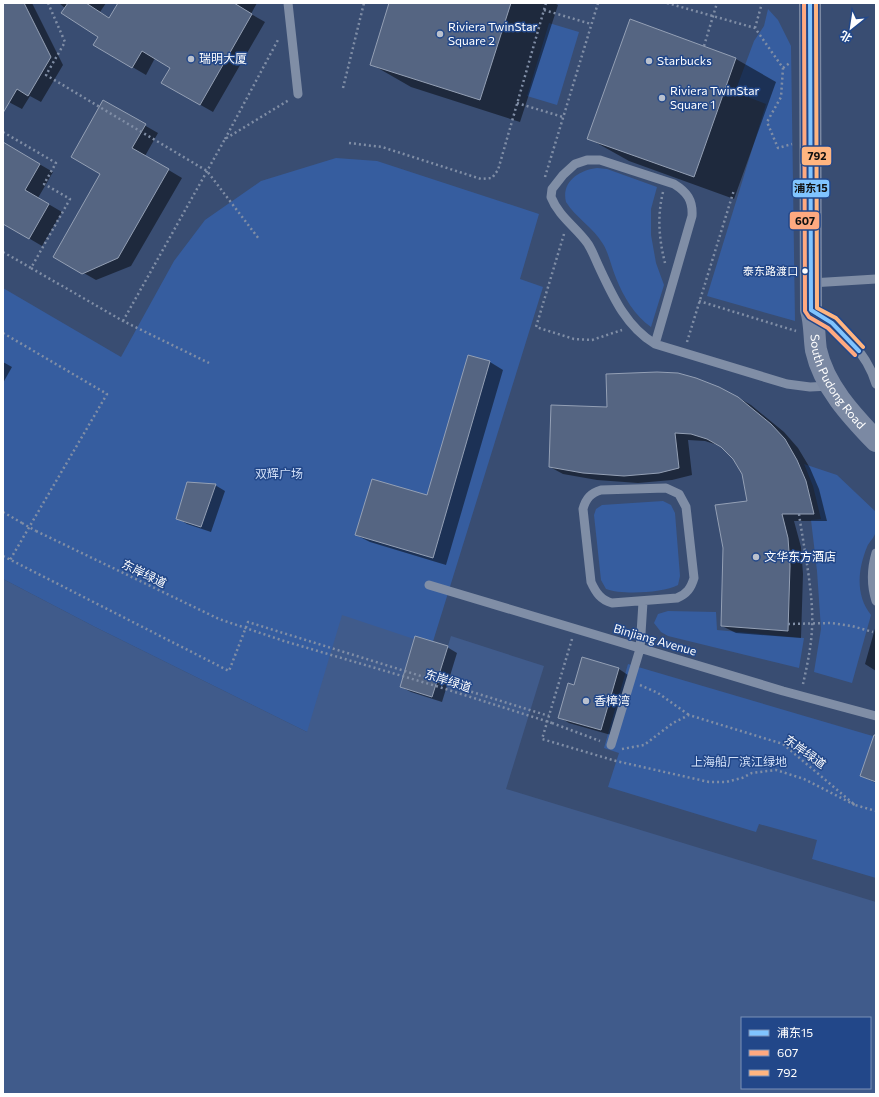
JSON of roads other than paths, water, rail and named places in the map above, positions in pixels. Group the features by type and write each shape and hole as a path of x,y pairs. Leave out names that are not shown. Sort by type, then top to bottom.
{"street":[{"name":"South Pudong Road","path":"810,3 812,138 811,283 816,351 830,386 853,417 876,441"}],"lane":[{"path":"288,3 298,94"},
{"path":"655,344 692,216 690,198 683,190 666,182 600,160 587,160 575,164 563,175 552,190 551,197 555,209 579,231 590,246 610,291 632,326 642,336 655,344 787,384 810,387 830,386"},
{"path":"811,283 876,279"},
{"path":"812,312 832,323 859,351 873,374 876,384"},
{"path":"666,488 679,494 684,500 694,578 692,585 684,595 676,598 643,602 612,603 606,601 594,590 591,582 584,509 585,502 594,492 601,490 666,488"},
{"path":"876,553 872,571 871,587 876,601"},
{"name":"Binjiang Avenue","path":"429,585 800,696 876,716"},
{"path":"611,745 640,649 643,602"}],"place":[{"name":"Riviera TwinStar Square 2","path":"440,34"},
{"name":"瑞明大厦","path":"191,59"},
{"name":"Starbucks","path":"649,61"},
{"name":"Riviera TwinStar Square 1","path":"662,98"},
{"name":"泰东路渡口","path":"805,271"},
{"name":"文华东方酒店","path":"756,557"},
{"name":"香樟湾","path":"586,701"}],"park label":[{"name":"双辉广场","path":"279,474"},
{"name":"上海船厂滨江绿地","path":"739,762"}]}
